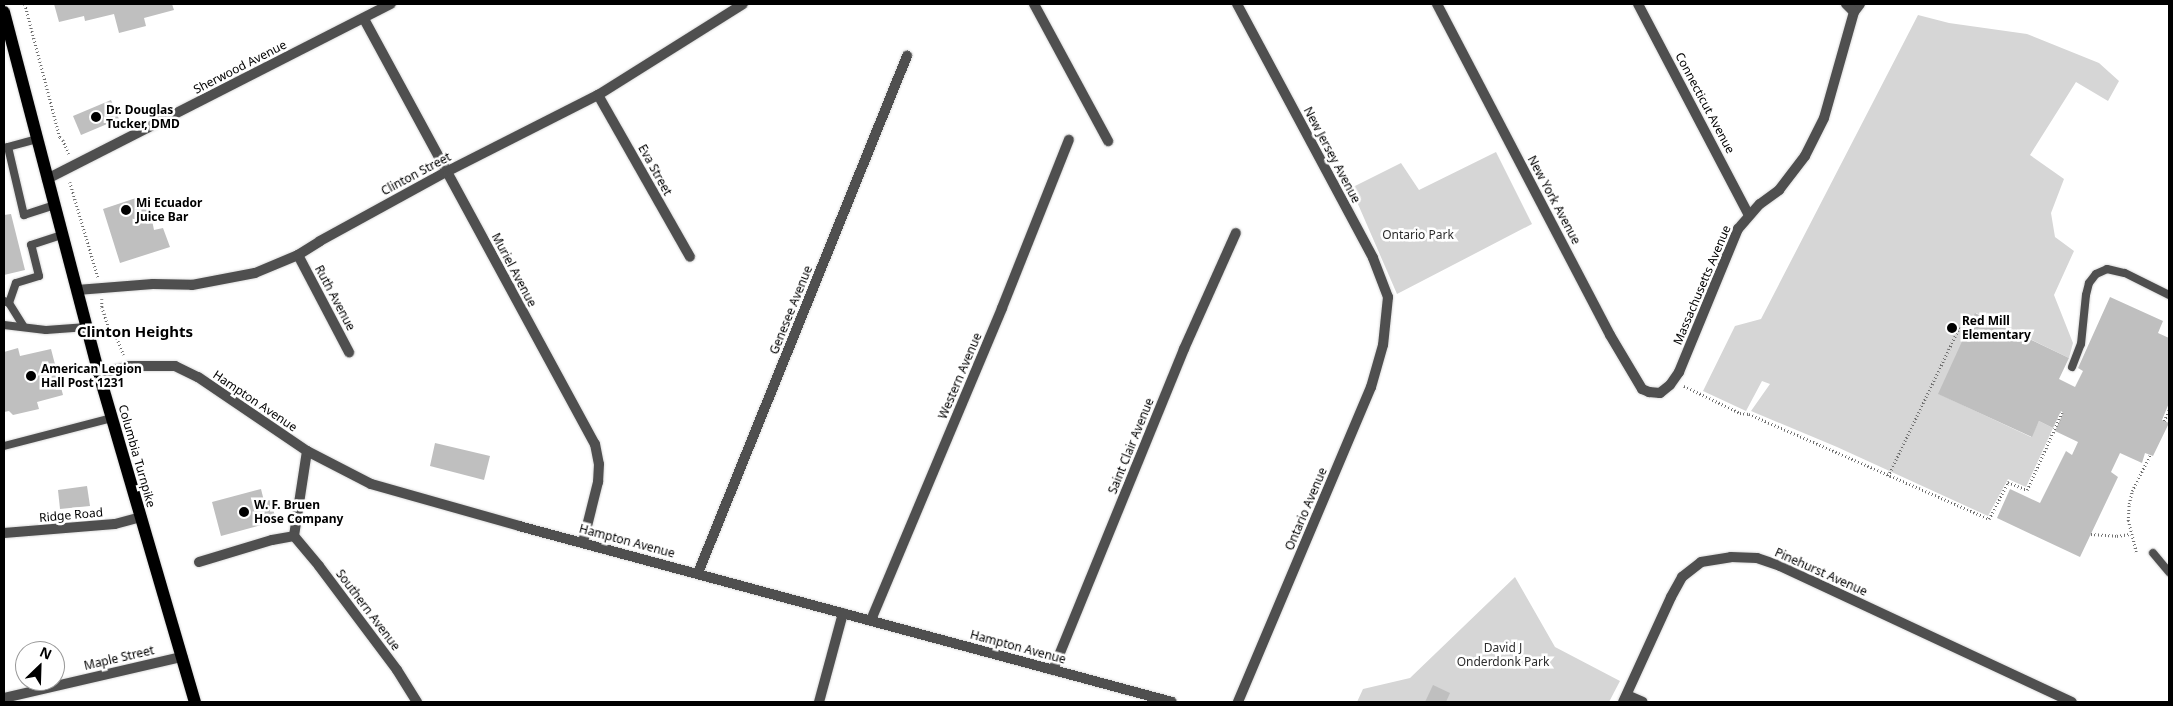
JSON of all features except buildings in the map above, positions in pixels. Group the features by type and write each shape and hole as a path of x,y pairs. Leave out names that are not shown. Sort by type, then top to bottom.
{"main road":[{"name":"Columbia Turnpike","path":"4,12 86,327 195,702"}],"street":[{"name":"Sherwood Avenue","path":"47,179 391,4"},
{"name":"Clinton Street","path":"77,290 153,284 192,284 255,273 298,255 448,171 598,95 742,4"},
{"path":"1034,4 1108,141"},
{"name":"New Jersey Avenue","path":"1238,4 1373,258 1388,297 1387,322"},
{"name":"New York Avenue","path":"1438,4 1610,335 1642,388 1649,392 1660,393"},
{"name":"Connecticut Avenue","path":"1638,4 1749,215"},
{"path":"1846,4 1857,8"},
{"name":"Massachusetts Avenue","path":"1660,393 1670,386 1674,380 1738,229 1749,215 1779,190 1805,156 1824,118 1857,8"},
{"name":"Muriel Avenue","path":"364,19 595,444 599,464 598,482 583,542"},
{"name":"Genesee Avenue","path":"698,573 906,56"},
{"name":"Eva Street","path":"598,95 690,257"},
{"name":"Western Avenue","path":"871,620 1002,308 1069,140"},
{"name":"Saint Clair Avenue","path":"1053,670 1184,349 1236,233"},
{"name":"Ruth Avenue","path":"298,255 349,352"},
{"name":"Ontario Avenue","path":"1238,702 1371,387 1383,345 1387,322"},
{"name":"Hampton Avenue","path":"100,374 129,366 175,366 198,376 307,451 371,484 1172,702"},
{"path":"199,562 272,540 294,536 307,451"},
{"name":"Ridge Road","path":"4,533 115,524 141,518"},
{"name":"Southern Avenue","path":"294,536 320,566 386,655 417,702"},
{"name":"Pinehurst Avenue","path":"1625,698 1682,577 1701,562 1731,557 1757,558 1780,566 2072,702"},
{"path":"819,702 843,612"},
{"name":"Maple Street","path":"4,698 182,657"},
{"path":"1625,698 1644,702"}],"lane":[{"path":"37,139 6,148 24,215 54,205"},
{"path":"24,327 6,302 16,283 39,276 31,245 62,235"},
{"path":"2072,367 2081,344 2089,282 2096,274 2107,269 2125,274 2169,295"},
{"path":"4,325 46,330 86,327"},
{"path":"4,446 112,418"},
{"path":"2153,553 2169,572"}],"path":[{"path":"24,4 60,137 74,166 75,172 69,183 102,287 102,307 111,334 117,338 129,366"},
{"path":"1888,476 1959,328 1966,332"},
{"path":"1674,380 1701,396 1740,413 1748,414 1989,519 2008,482 2027,490 2062,412"},
{"path":"2164,421 2169,410"},
{"path":"2136,552 2128,521 2131,497 2150,454"},
{"path":"2091,534 2117,536 2130,534"}],"green space":[{"name":"Red Mill Elementary","path":"1918,15 1949,23 2027,34 2099,63 2119,81 2108,101 2076,82 2030,155 2064,179 2051,213 2055,237 2074,251 2054,295 2073,343 2069,358 1976,313 1939,394 2031,437 2039,421 2053,428 2026,487 2008,479 1988,516 1837,447 1751,411 1770,384 1762,381 1746,411 1703,391 1735,326 1761,319"},
{"name":"Ontario Park","path":"1496,152 1532,224 1397,294 1351,188 1401,163 1419,190"},
{"name":"David J Onderdonk Park","path":"1515,577 1555,647 1620,681 1609,702 1357,702 1363,689 1410,678"}],"place":[{"name":"Dr. Douglas Tucker, DMD","path":"96,117"},
{"name":"Mi Ecuador Juice Bar","path":"126,210"},
{"name":"Red Mill Elementary","path":"1952,328"},
{"name":"American Legion Hall Post 1231","path":"31,376"},
{"name":"W. F. Bruen Hose Company","path":"244,512"}],"district":[{"name":"Clinton Heights","path":"135,332"}]}
